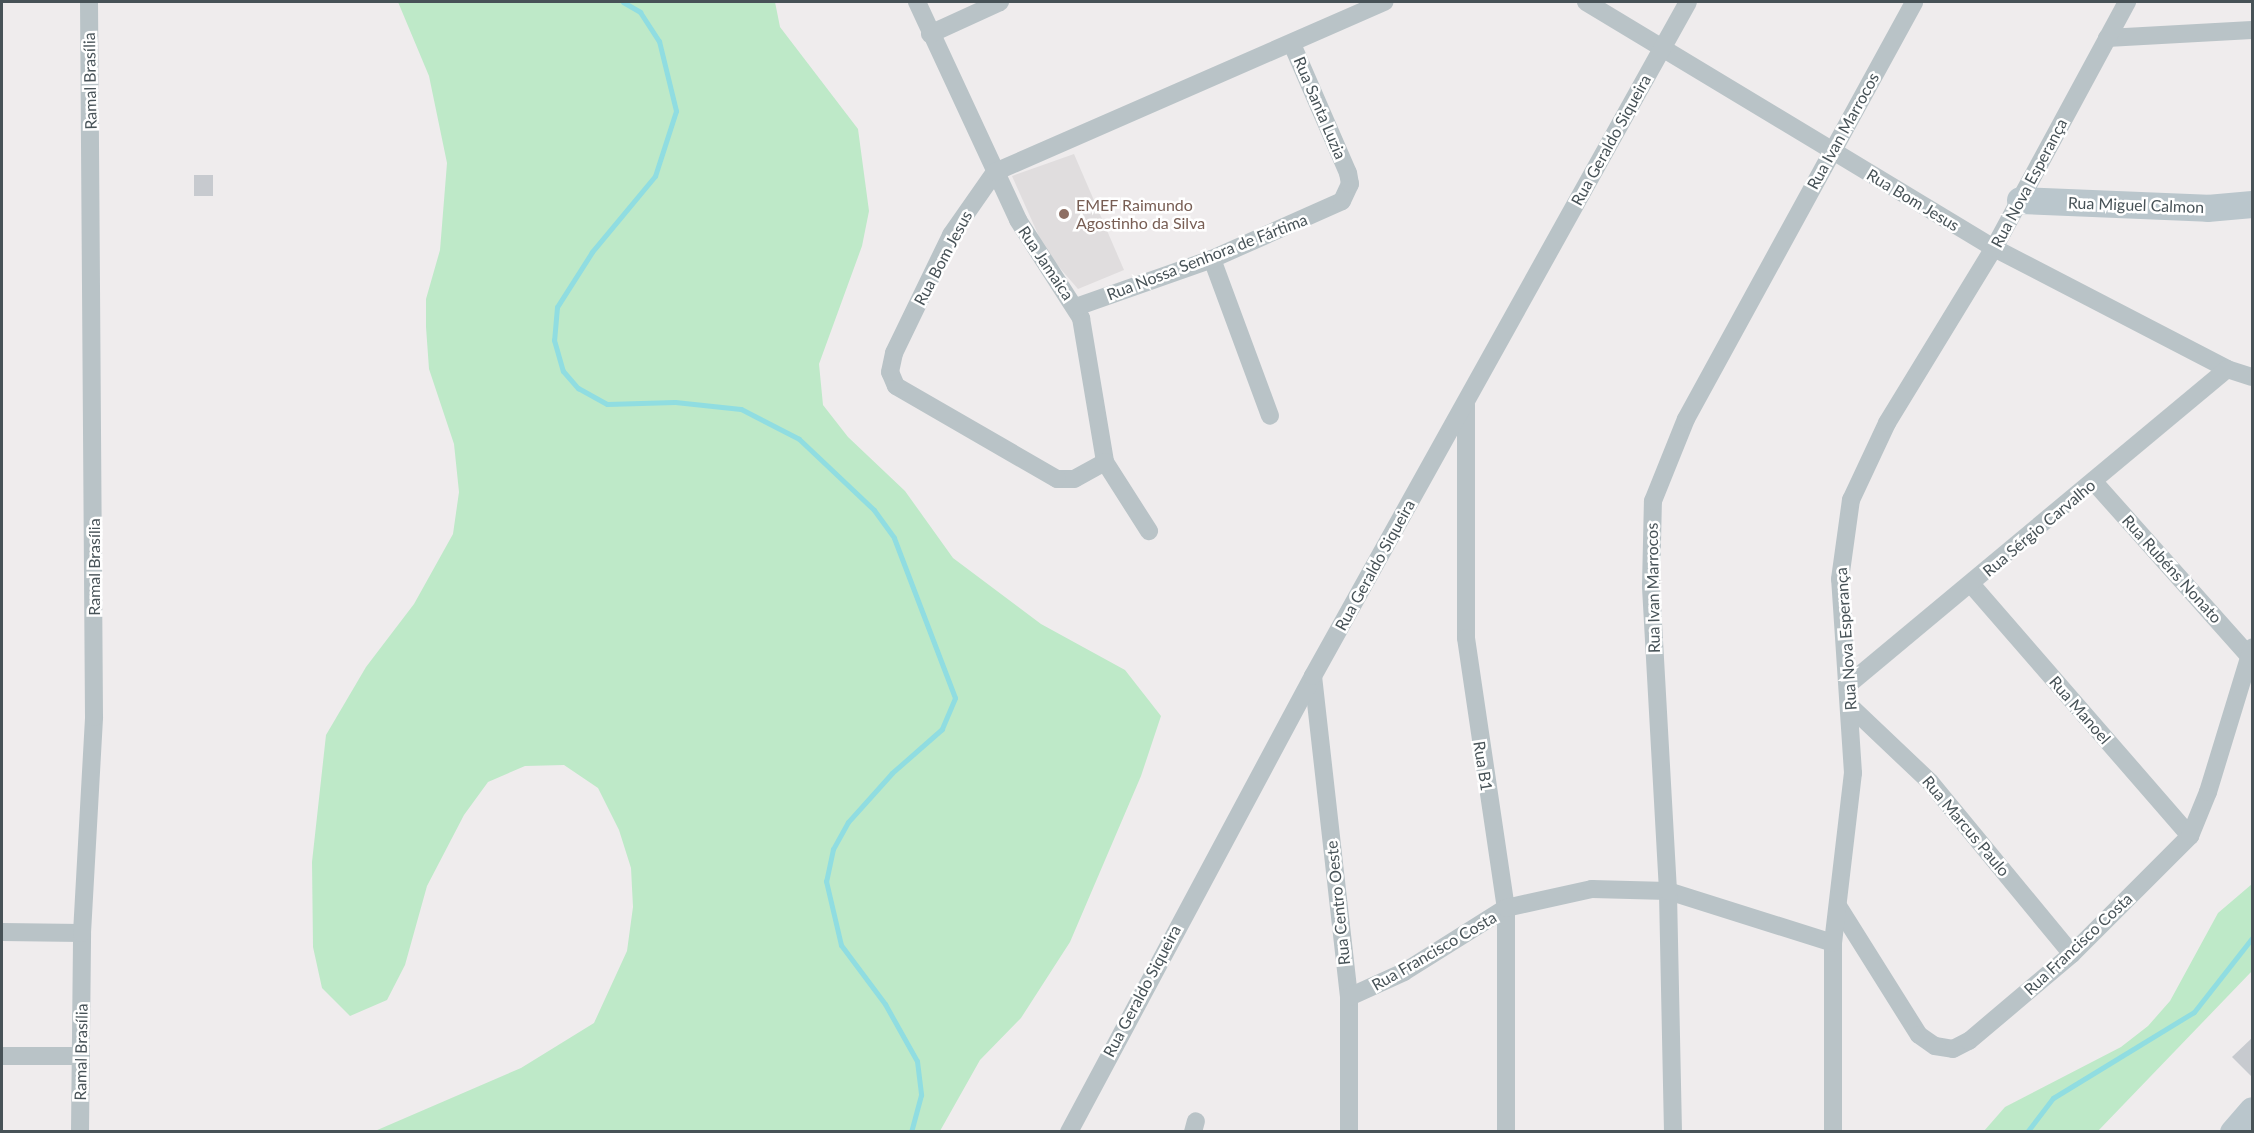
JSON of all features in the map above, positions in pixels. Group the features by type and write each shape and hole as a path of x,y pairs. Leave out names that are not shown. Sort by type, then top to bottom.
{"street":[{"name":"Ramal Brasília","path":"80,1131 82,933 94,706 89,2"},
{"name":"Rua Jamaica","path":"917,2 995,172 1036,253 1076,307 1091,362 1105,462 1149,531"},
{"path":"930,34 1000,2"},
{"path":"995,172 1384,2"},
{"name":"Rua Bom Jesus","path":"1586,2 1663,45 1831,152 1994,248 2227,369 2253,377"},
{"name":"Rua Geraldo Siqueira","path":"1069,1131 1313,676 1688,2"},
{"name":"Rua Ivan Marrocos","path":"1673,1131 1668,891 1651,586 1653,501 1686,419 1914,2"},
{"name":"Rua Nova Esperança","path":"1833,1131 1833,943 1853,773 1851,707 1840,579 1851,501 1887,423 1994,248 2127,2"},
{"path":"2107,38 2253,30"},
{"name":"Rua Santa Luzia","path":"1292,44 1348,173"},
{"name":"Rua Bom Jesus","path":"995,172 933,269 894,353 891,377 901,392 1057,479 1074,479 1105,462"},
{"name":"Rua Nossa Senhora de Fártima","path":"1076,307 1212,259 1336,206 1347,191 1348,173"},
{"name":"Rua Miguel Calmon","path":"2020,200 2207,208 2253,204"},
{"path":"1212,259 1270,416"},
{"name":"Rua Sérgio Carvalho","path":"1849,684 2227,369"},
{"name":"Rua B1","path":"1466,400 1462,518 1466,638 1506,908 1506,1131"},
{"name":"Rua Rubéns Nonato","path":"2094,482 2251,652"},
{"name":"Rua Manoel","path":"1971,584 2190,836"},
{"name":"Rua Francisco Costa","path":"1838,906 1919,1035 1935,1046 1953,1049 1969,1041 2072,954 2190,836 2251,652"},
{"name":"Rua Centro Oeste","path":"1313,676 1349,997 1349,1131"},
{"name":"Rua Marcus Paulo","path":"1851,707 1930,782 2072,954"},
{"name":"Rua Francisco Costa","path":"1349,997 1404,972 1506,908 1592,889 1668,891 1833,943"},
{"path":"2,932 82,933"},
{"path":"2,1056 81,1056"}],"shaded area":[{"name":"EMEF Raimundo Agostinho da Silva","path":"1074,154 1124,270 1078,289 1046,252 1012,176"}],"green space":[{"path":"398,2 775,2 780,27 858,129 869,211 862,246 819,364 823,405 848,437 905,491 953,558 1041,624 1125,670 1161,716 1141,776 1070,942 1021,1018 980,1060 940,1131 375,1131 521,1068 594,1023 627,951 633,907 631,868 619,830 598,788 564,765 525,766 488,782 464,815 427,886 405,965 387,1000 350,1016 322,988 313,947 312,862 326,735 366,667 414,604 453,534 459,492 454,444 429,369 426,327 426,299 440,250 447,163 429,76"},
{"path":"2252,884 2252,971 2098,1131 1984,1131 2005,1107 2121,1047 2148,1026 2170,1001 2218,913"}],"building":[{"path":"194,175 213,175 213,196 194,196"},
{"path":"2253,1037 2253,1078 2232,1057"}],"waterway":[{"path":"623,2 640,12 659,41 676,111 655,176 592,252 557,307 554,340 563,371 578,388 607,404 675,402 741,409 799,439 874,510 894,538 955,698 942,729 892,773 848,822 833,849 826,881 841,945 885,1004 917,1061 921,1095 911,1132"},
{"path":"2027,1132 2053,1098 2194,1012 2252,938"}],"place":[{"name":"EMEF Raimundo Agostinho da Silva","path":"1064,214"}]}
